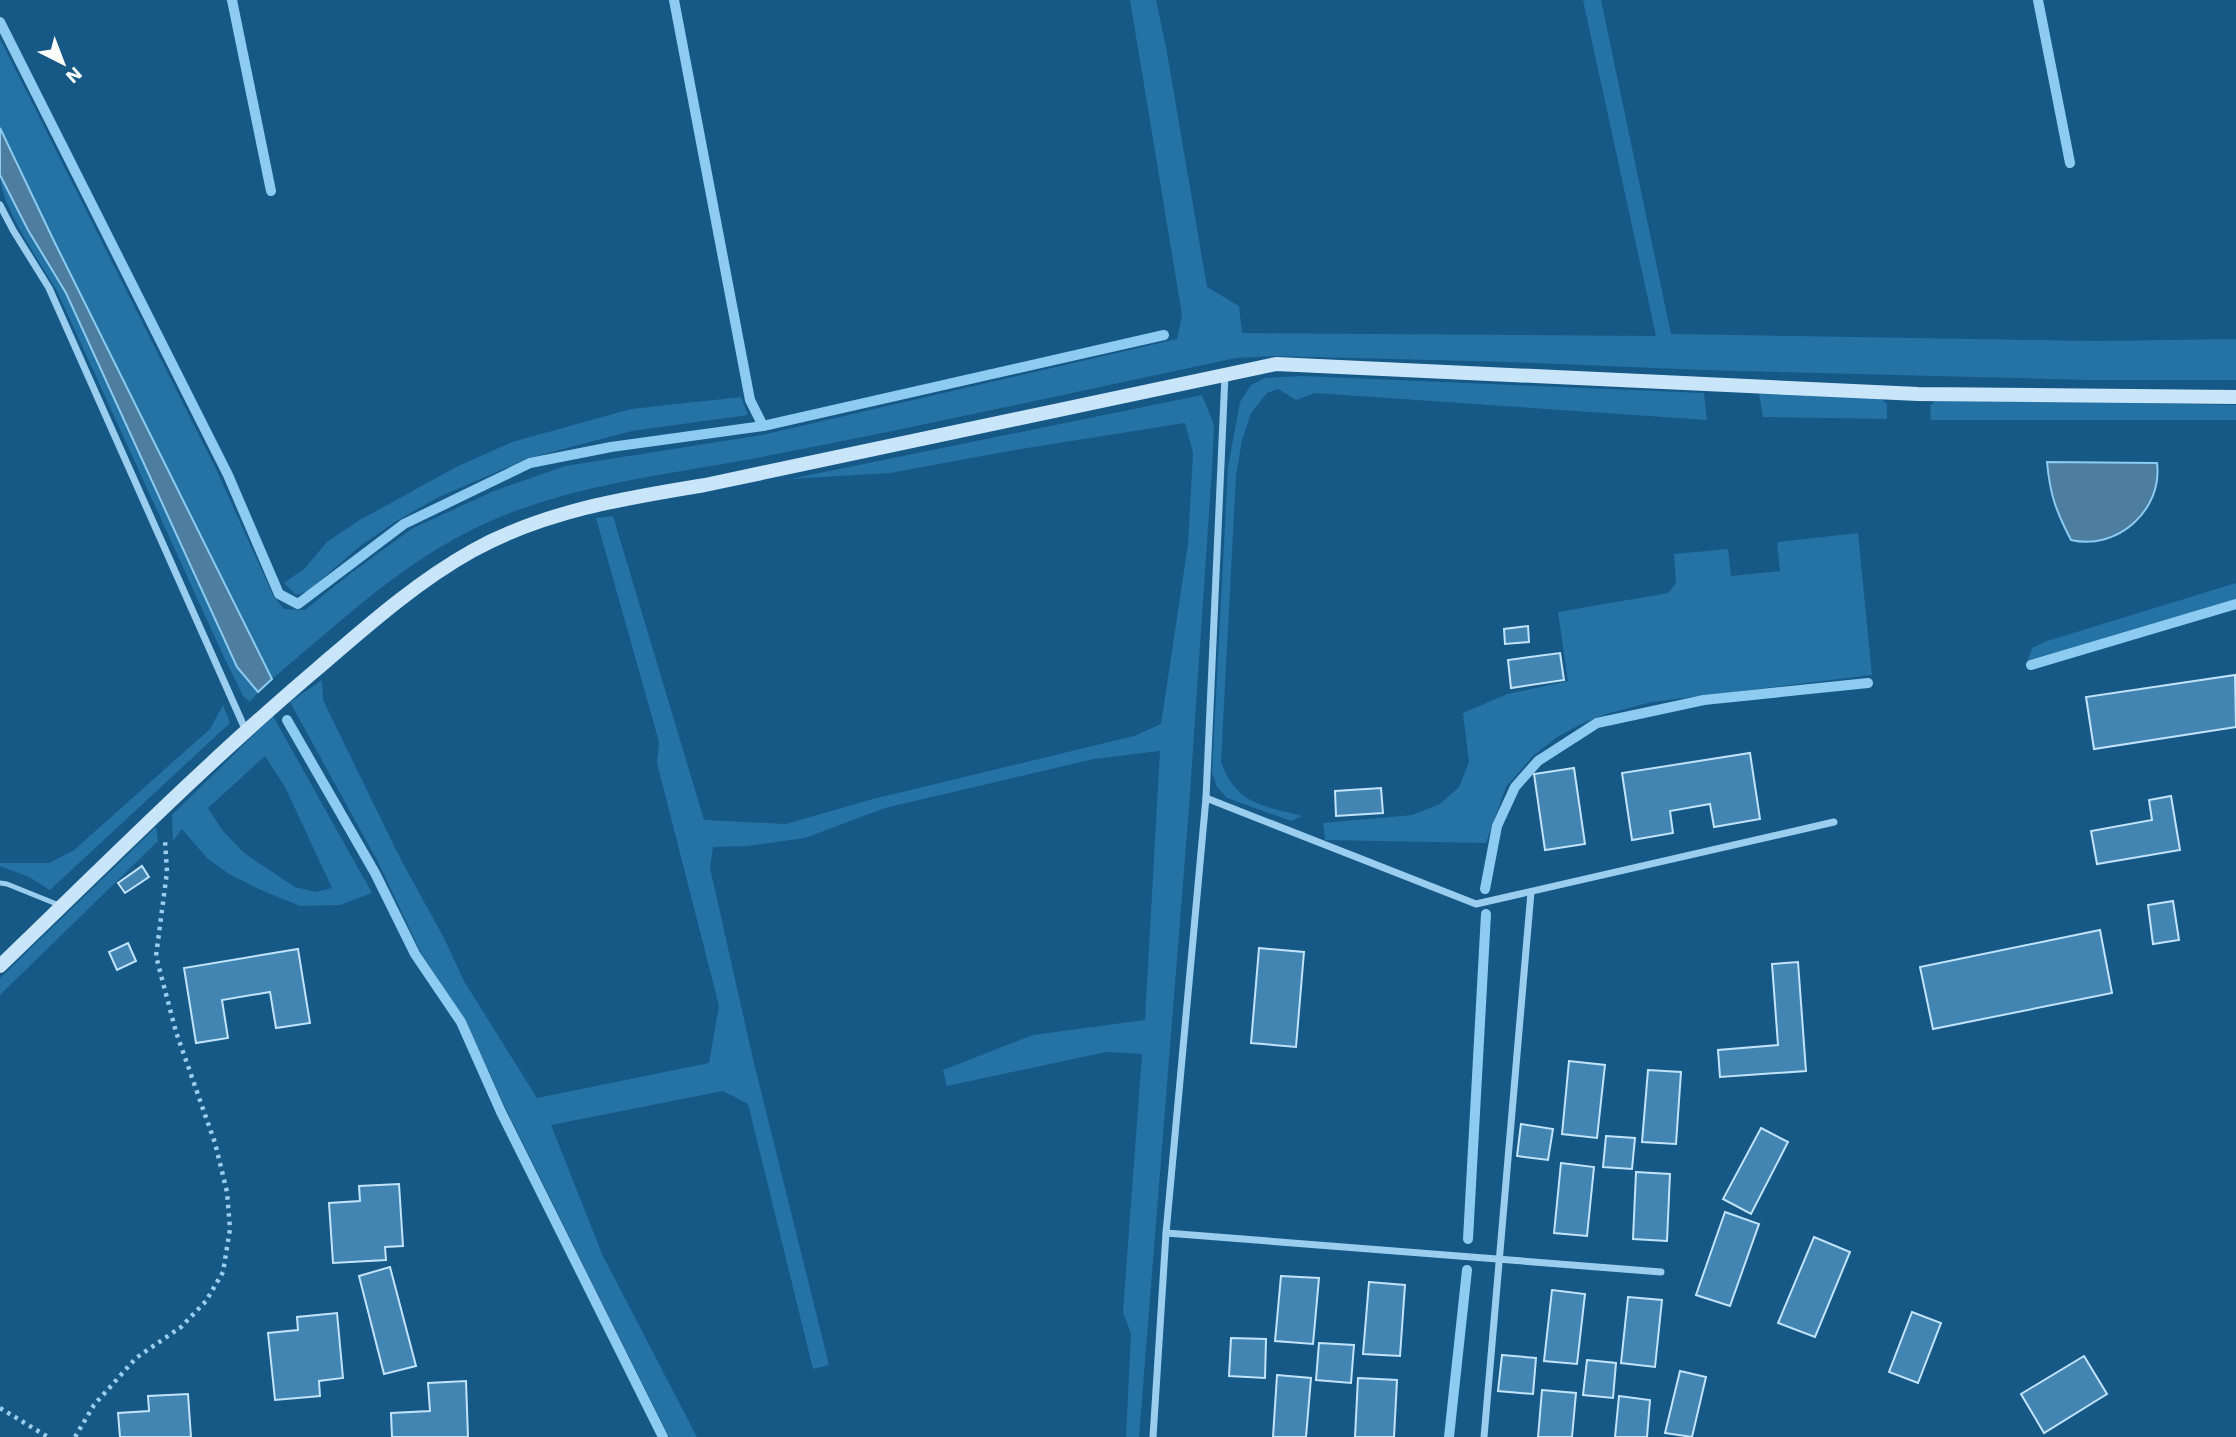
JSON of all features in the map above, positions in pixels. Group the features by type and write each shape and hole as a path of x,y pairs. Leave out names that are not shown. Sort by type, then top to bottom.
{"street":[{"path":"0,205 49,288 246,731"},
{"path":"0,966 246,731 407,592 473,550 544,520 611,500 705,485 1276,364 1918,394 2236,397"},
{"path":"1153,1437 1166,1233 1206,798 1225,375"},
{"path":"1206,798 1476,904 1834,822"},
{"path":"1484,1437 1531,892"},
{"path":"1166,1233 1661,1272"}],"lane":[{"path":"0,883 62,906"}],"path":[{"path":"75,1437 94,1405 136,1358 181,1327 206,1301 223,1272 230,1229 227,1192 215,1143 176,1032 156,956 167,872 164,809"},
{"path":"0,1408 48,1437"}],"shaded area":[{"path":"1130,0 1156,0 1207,287 1239,306 1242,333 1656,336 1583,0 1601,0 1671,334 2099,341 2236,339 2236,380 2089,380 1510,362 1275,356 1236,358 825,445 605,485 526,507 451,541 403,571 272,679 0,128 0,39 216,469 273,595 284,609 305,610 413,528 494,491 565,466 762,435 1177,339 1182,315"},
{"path":"0,128 272,679 258,692 237,667 66,293 28,230 0,175"},
{"path":"0,175 28,230 66,293 237,667 258,692 250,702 243,696 223,655 57,291 14,218"},
{"path":"1302,376 1704,393 1707,420 1315,393 1296,400 1278,389 1267,393 1251,413 1242,440 1236,476 1221,762 1235,787 1252,801 1302,816 1291,821 1227,798 1217,787 1212,772 1228,467 1240,402 1251,385 1265,378"},
{"path":"1759,393 1878,396 1887,404 1887,419 1763,417"},
{"path":"1202,395 1214,425 1212,469 1189,808 1139,1437 1126,1437 1131,1334 1123,1312 1142,1054 1106,1052 947,1086 943,1070 1033,1035 1145,1020 1160,751 1094,759 885,808 805,838 747,846 713,847 710,868 753,1059 829,1365 813,1369 748,1104 723,1091 551,1125 603,1256 697,1437 669,1437 506,1109 466,1022 420,951 379,864 290,702 322,680 323,700 400,858 443,936 464,981 537,1098 709,1063 719,1006 657,763 659,742 596,518 613,516 704,820 786,824 873,799 1134,736 1161,724 1188,544 1193,453 1185,423 890,473 790,479"},
{"path":"741,397 748,415 632,431 529,458 437,498 393,523 359,547 308,591 296,595 284,583 305,568 327,542 358,521 458,466 512,442 631,409"},
{"path":"1937,399 2236,405 2236,420 1931,420 1930,406"},
{"path":"2047,462 2157,463 2157,480 2145,511 2120,533 2088,542 2071,540 2054,502"},
{"path":"1858,533 1872,675 1652,702 1606,714 1581,724 1557,737 1532,757 1506,787 1486,843 1325,840 1323,823 1412,815 1440,804 1459,787 1469,762 1463,713 1507,694 1568,681 1558,612 1668,593 1676,583 1674,554 1728,549 1731,576 1780,571 1777,542"},
{"path":"2236,583 2236,601 2027,662 2032,648 2047,641"},
{"path":"223,705 230,723 50,890 29,877 0,866 0,863 49,863 74,850 210,729"},
{"path":"273,716 372,893 340,905 300,906 229,874 207,858 182,829 173,841 172,815","holes":["265,756 285,787 332,888 315,892 295,887 244,853 222,830 208,808"]},
{"path":"156,827 158,841 0,995 0,978"}],"building":[{"path":"1528,626 1529,642 1505,644 1504,629"},
{"path":"1560,653 1564,680 1511,688 1508,660"},
{"path":"2235,675 2236,727 2094,749 2086,697"},
{"path":"1750,753 1760,819 1714,827 1710,804 1670,811 1673,833 1632,840 1622,773"},
{"path":"1574,768 1585,844 1545,850 1534,774"},
{"path":"1381,788 1383,813 1336,816 1335,791"},
{"path":"2171,796 2180,850 2097,864 2091,831 2152,820 2149,800"},
{"path":"142,866 149,877 125,893 118,883"},
{"path":"2173,901 2179,940 2153,944 2148,905"},
{"path":"2100,930 2112,993 1933,1029 1920,967"},
{"path":"128,943 136,961 117,970 109,952"},
{"path":"1259,948 1304,952 1296,1047 1251,1043"},
{"path":"298,949 310,1023 276,1028 270,992 222,1000 228,1038 196,1043 184,968"},
{"path":"1798,962 1806,1071 1720,1077 1718,1050 1778,1045 1772,964"},
{"path":"1569,1061 1605,1065 1597,1138 1562,1134"},
{"path":"1648,1070 1681,1072 1676,1144 1642,1142"},
{"path":"1521,1124 1553,1129 1548,1160 1517,1156"},
{"path":"1761,1128 1788,1142 1751,1214 1723,1199"},
{"path":"1606,1136 1635,1138 1632,1169 1603,1167"},
{"path":"1561,1163 1594,1167 1587,1236 1554,1233"},
{"path":"1636,1172 1670,1174 1667,1241 1633,1239"},
{"path":"399,1184 403,1246 385,1247 386,1260 333,1263 329,1203 360,1201 359,1186"},
{"path":"1725,1212 1759,1224 1730,1306 1696,1295"},
{"path":"1814,1237 1850,1252 1815,1337 1778,1323"},
{"path":"390,1267 416,1366 384,1374 359,1276"},
{"path":"1281,1276 1319,1278 1313,1344 1275,1341"},
{"path":"1369,1282 1405,1285 1400,1356 1363,1354"},
{"path":"1552,1290 1585,1294 1577,1364 1544,1361"},
{"path":"1628,1297 1662,1300 1655,1367 1621,1363"},
{"path":"1912,1312 1941,1323 1918,1383 1889,1372"},
{"path":"337,1313 343,1378 319,1381 320,1396 275,1400 268,1333 298,1330 297,1317"},
{"path":"1231,1338 1266,1339 1265,1378 1229,1376"},
{"path":"1319,1343 1354,1345 1351,1383 1316,1380"},
{"path":"1502,1355 1536,1358 1533,1394 1498,1391"},
{"path":"2084,1356 2107,1394 2044,1433 2021,1394"},
{"path":"1587,1360 1616,1363 1613,1398 1583,1395"},
{"path":"1680,1371 1706,1377 1692,1437 1665,1433"},
{"path":"1277,1375 1311,1378 1306,1437 1273,1437"},
{"path":"1358,1378 1397,1380 1394,1437 1355,1437"},
{"path":"466,1381 468,1437 392,1437 391,1413 430,1411 428,1383"},
{"path":"1542,1390 1576,1393 1572,1437 1538,1437"},
{"path":"188,1394 191,1437 120,1437 118,1413 149,1411 148,1396"},
{"path":"1619,1396 1650,1400 1647,1437 1615,1437"}],"waterway":[{"path":"232,0 271,191"},
{"path":"674,0 750,400 763,426"},
{"path":"2038,0 2070,163"},
{"path":"0,22 228,475 279,594 298,604 404,524 530,463 611,447 763,426 1164,335"},
{"path":"2031,665 2236,604"},
{"path":"1485,889 1497,826 1515,787 1538,761 1597,723 1704,700 1868,683"},
{"path":"287,720 375,873 415,954 461,1022 501,1112 663,1437"},
{"path":"1468,1239 1486,914"},
{"path":"1449,1437 1467,1270"}]}
